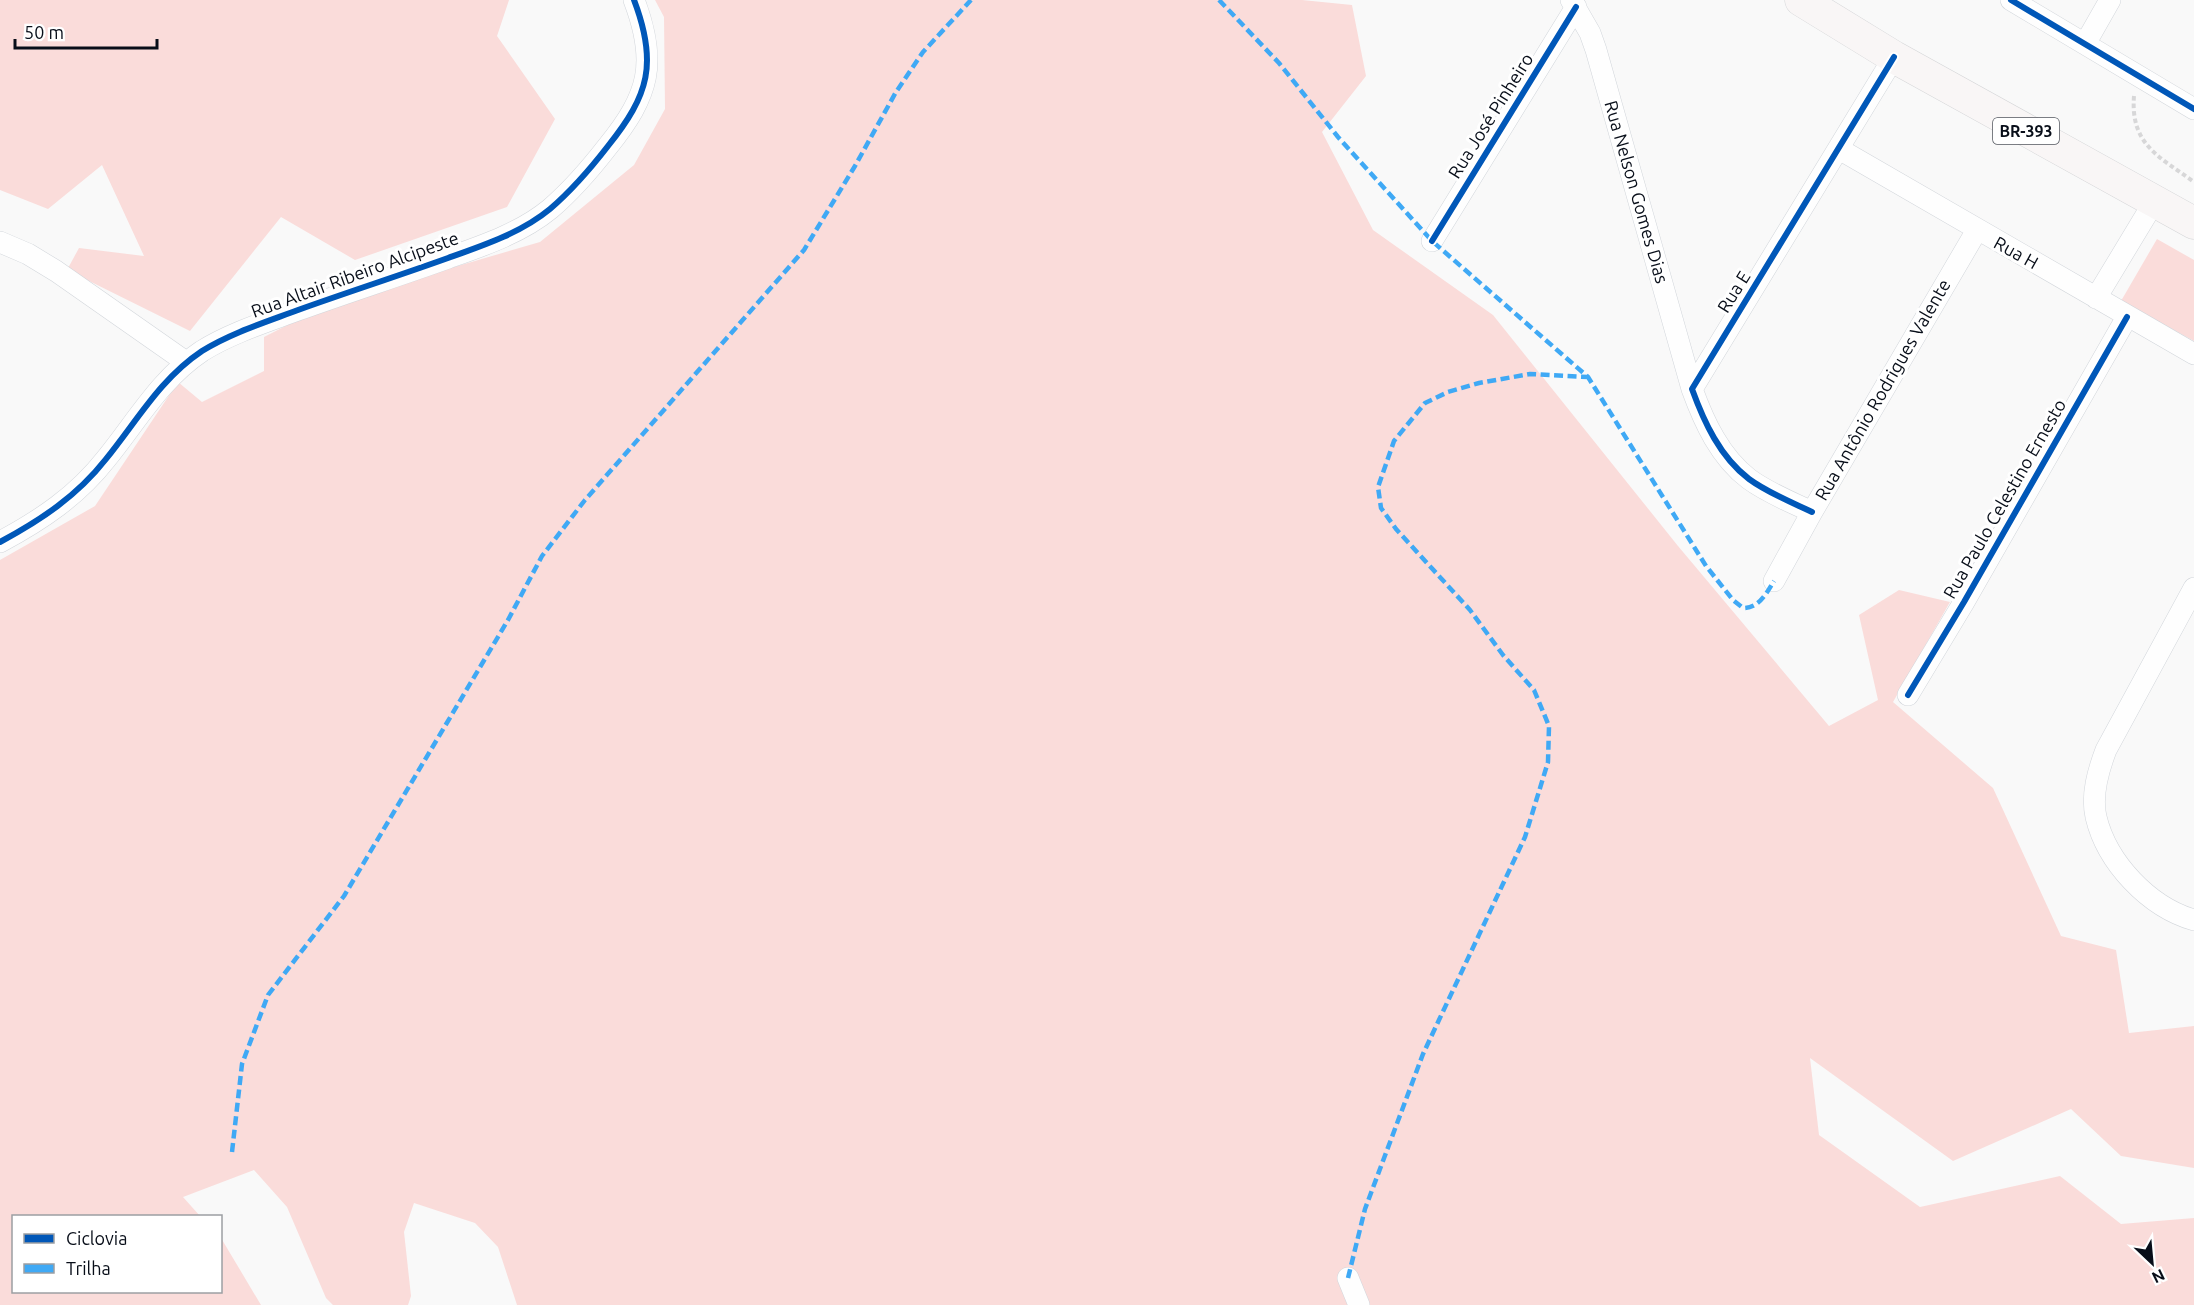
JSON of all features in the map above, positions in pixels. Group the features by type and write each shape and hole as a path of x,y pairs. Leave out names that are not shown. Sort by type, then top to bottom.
{"main road":[{"name":"BR-393","path":"1801,0 1894,57 2194,223"}],"street":[{"name":"Rua Altair Ribeiro Alcipeste","path":"0,542 60,506 82,486 106,460 159,388 186,362 207,348 232,336 345,293 466,251 525,225 549,210 604,152 626,125 639,101 646,76 647,50 642,22 634,0"},
{"path":"2011,0 2194,109"},
{"path":"2085,44 2110,0"},
{"name":"Rua José Pinheiro","path":"1432,241 1574,3"},
{"name":"Rua Nelson Gomes Dias","path":"1574,3 1596,50 1692,389"},
{"name":"Rua E","path":"1692,389 1894,57"},
{"name":"Rua H","path":"1839,149 2194,354"},
{"path":"2096,298 2154,202"},
{"name":"Rua Antônio Rodrigues Valente","path":"1774,581 1977,230"},
{"path":"0,242 28,254 56,271 186,362"},
{"name":"Rua Paulo Celestino Ernesto","path":"1908,695 1964,602 2127,317"},
{"path":"1692,389 1708,427 1718,444 1739,470 1764,489 1812,512"},
{"path":"2193,919 2163,905 2135,884 2122,869 2103,835 2096,817 2095,800 2100,766 2106,750 2194,588"},
{"path":"1348,1278 1359,1305"}],"path":[{"path":"2138,76 2133,115 2140,136 2151,152 2194,182"}],"shaded area":[{"path":"0,0 509,0 497,36 555,119 507,207 355,260 281,217 190,331 67,270 79,248 144,256 102,165 48,209 0,190"},
{"path":"655,0 1302,0 1352,5 1366,76 1322,132 1373,230 1493,315 1678,546 1829,726 1878,700 1859,615 1899,590 1950,602 1893,702 1993,788 2061,936 2116,950 2129,1033 2194,1026 2194,1168 2121,1156 2071,1109 1953,1161 1810,1058 1819,1135 1920,1207 2060,1176 2121,1224 2194,1218 2194,1305 517,1305 498,1247 475,1223 414,1203 404,1232 411,1296 408,1305 333,1305 326,1298 287,1207 254,1170 183,1197 199,1215 12,1215 12,1293 222,1293 222,1240 261,1305 0,1305 0,560 95,506 178,382 202,402 264,371 264,337 331,303 540,242 634,165 665,109 664,17"},
{"path":"2157,239 2194,260 2194,341 2121,301"}],"marked path":[{"path":"232,1152 242,1064 268,995 344,896 508,620 542,556 585,500 804,250 855,166 896,92 923,52 971,0"},
{"path":"1219,0 1279,63 1338,137 1432,241 1588,377 1706,566 1733,600 1743,608 1753,606 1762,599 1774,581"},
{"path":"1348,1278 1365,1209 1423,1054 1525,837 1548,762 1549,726 1534,690 1503,655 1470,610 1396,529 1381,508 1378,487 1394,441 1425,403 1448,392 1479,383 1530,374 1588,377"}],"cycle path":[{"path":"0,542 44,516 71,496 106,459 161,387 202,351 225,339 317,303 488,244 527,225 550,209 588,171 622,128 641,94 647,60 646,42 634,0"},
{"path":"2011,0 2194,109"},
{"path":"1432,241 1576,7"},
{"path":"1812,512 1764,489 1739,470 1721,450 1714,438 1692,389 1894,57"},
{"path":"1908,695 1964,602 2127,317"}]}
